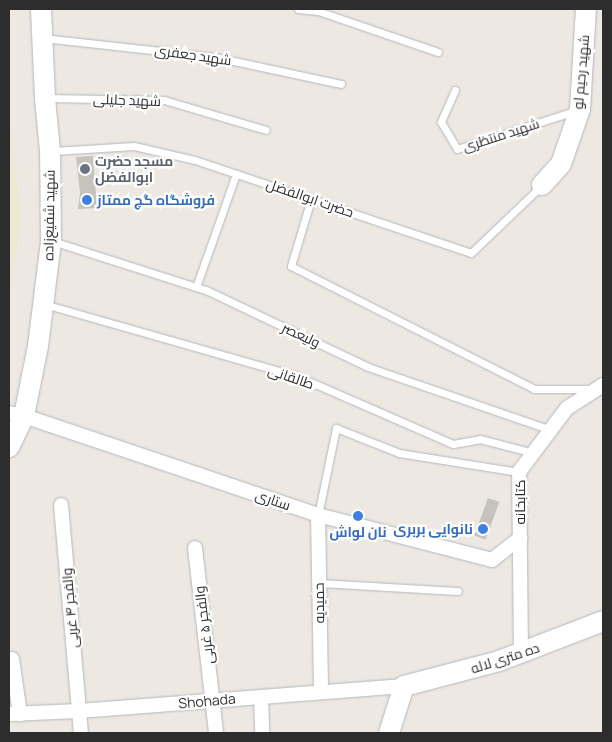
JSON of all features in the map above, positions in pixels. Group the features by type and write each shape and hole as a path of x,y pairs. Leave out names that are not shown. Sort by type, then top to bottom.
{"main road":[{"name":"شهید شفیع‌زاده","path":"9,447 16,414 38,346 51,241 50,151 45,98 41,9"},
{"name":"شهید رحیم لو","path":"542,186 561,164 580,109 583,9"},
{"name":"ده متری لاله","path":"404,686 438,678 521,653 603,621"},
{"path":"389,733 404,686"}],"street":[{"name":"کتابخانه","path":"521,653 519,472 567,408 600,387"},
{"name":"ستاری","path":"16,414 318,515 492,560 520,538"},
{"name":"والفجر ۴ غربی","path":"61,505 81,733"},
{"name":"حمیدیه","path":"318,515 321,691"},
{"name":"والفجر ۵ غربی","path":"195,548 216,733"},
{"path":"12,659 14,714"},
{"name":"Shohada","path":"14,714 80,711 404,686"},
{"path":"261,697 262,733"}],"lane":[{"path":"298,9 318,11 438,52"},
{"name":"شهید جعفری","path":"42,38 215,57 341,84"},
{"name":"شهید منتظری","path":"455,90 441,122 457,149 580,109"},
{"name":"شهید جلیلی","path":"45,98 164,100 266,130"},
{"name":"حضرت ابوالفضل","path":"50,151 134,146 195,160 471,253 542,186"},
{"path":"196,287 236,174"},
{"path":"311,199 291,266 534,389 600,387"},
{"name":"ولیعصر","path":"51,241 196,287 368,367 551,430"},
{"name":"طالقانی","path":"43,304 297,376 453,444 480,438 534,453"},
{"path":"318,515 336,428 399,453 519,472"},
{"path":"319,583 458,591"}],"shaded area":[{"path":"9,114 22,217 10,294 9,294"}],"building":[{"path":"93,156 97,208 78,209 80,193 76,157"},
{"path":"488,498 499,502 486,540 474,536"}],"place":[{"name":"مسجد حضرت ابوالفضل","path":"85,169"},
{"name":"فروشگاه گچ ممتاز","path":"87,200"},
{"name":"نان لواش","path":"358,516"},
{"name":"نانوایی بربری","path":"483,529"}]}
